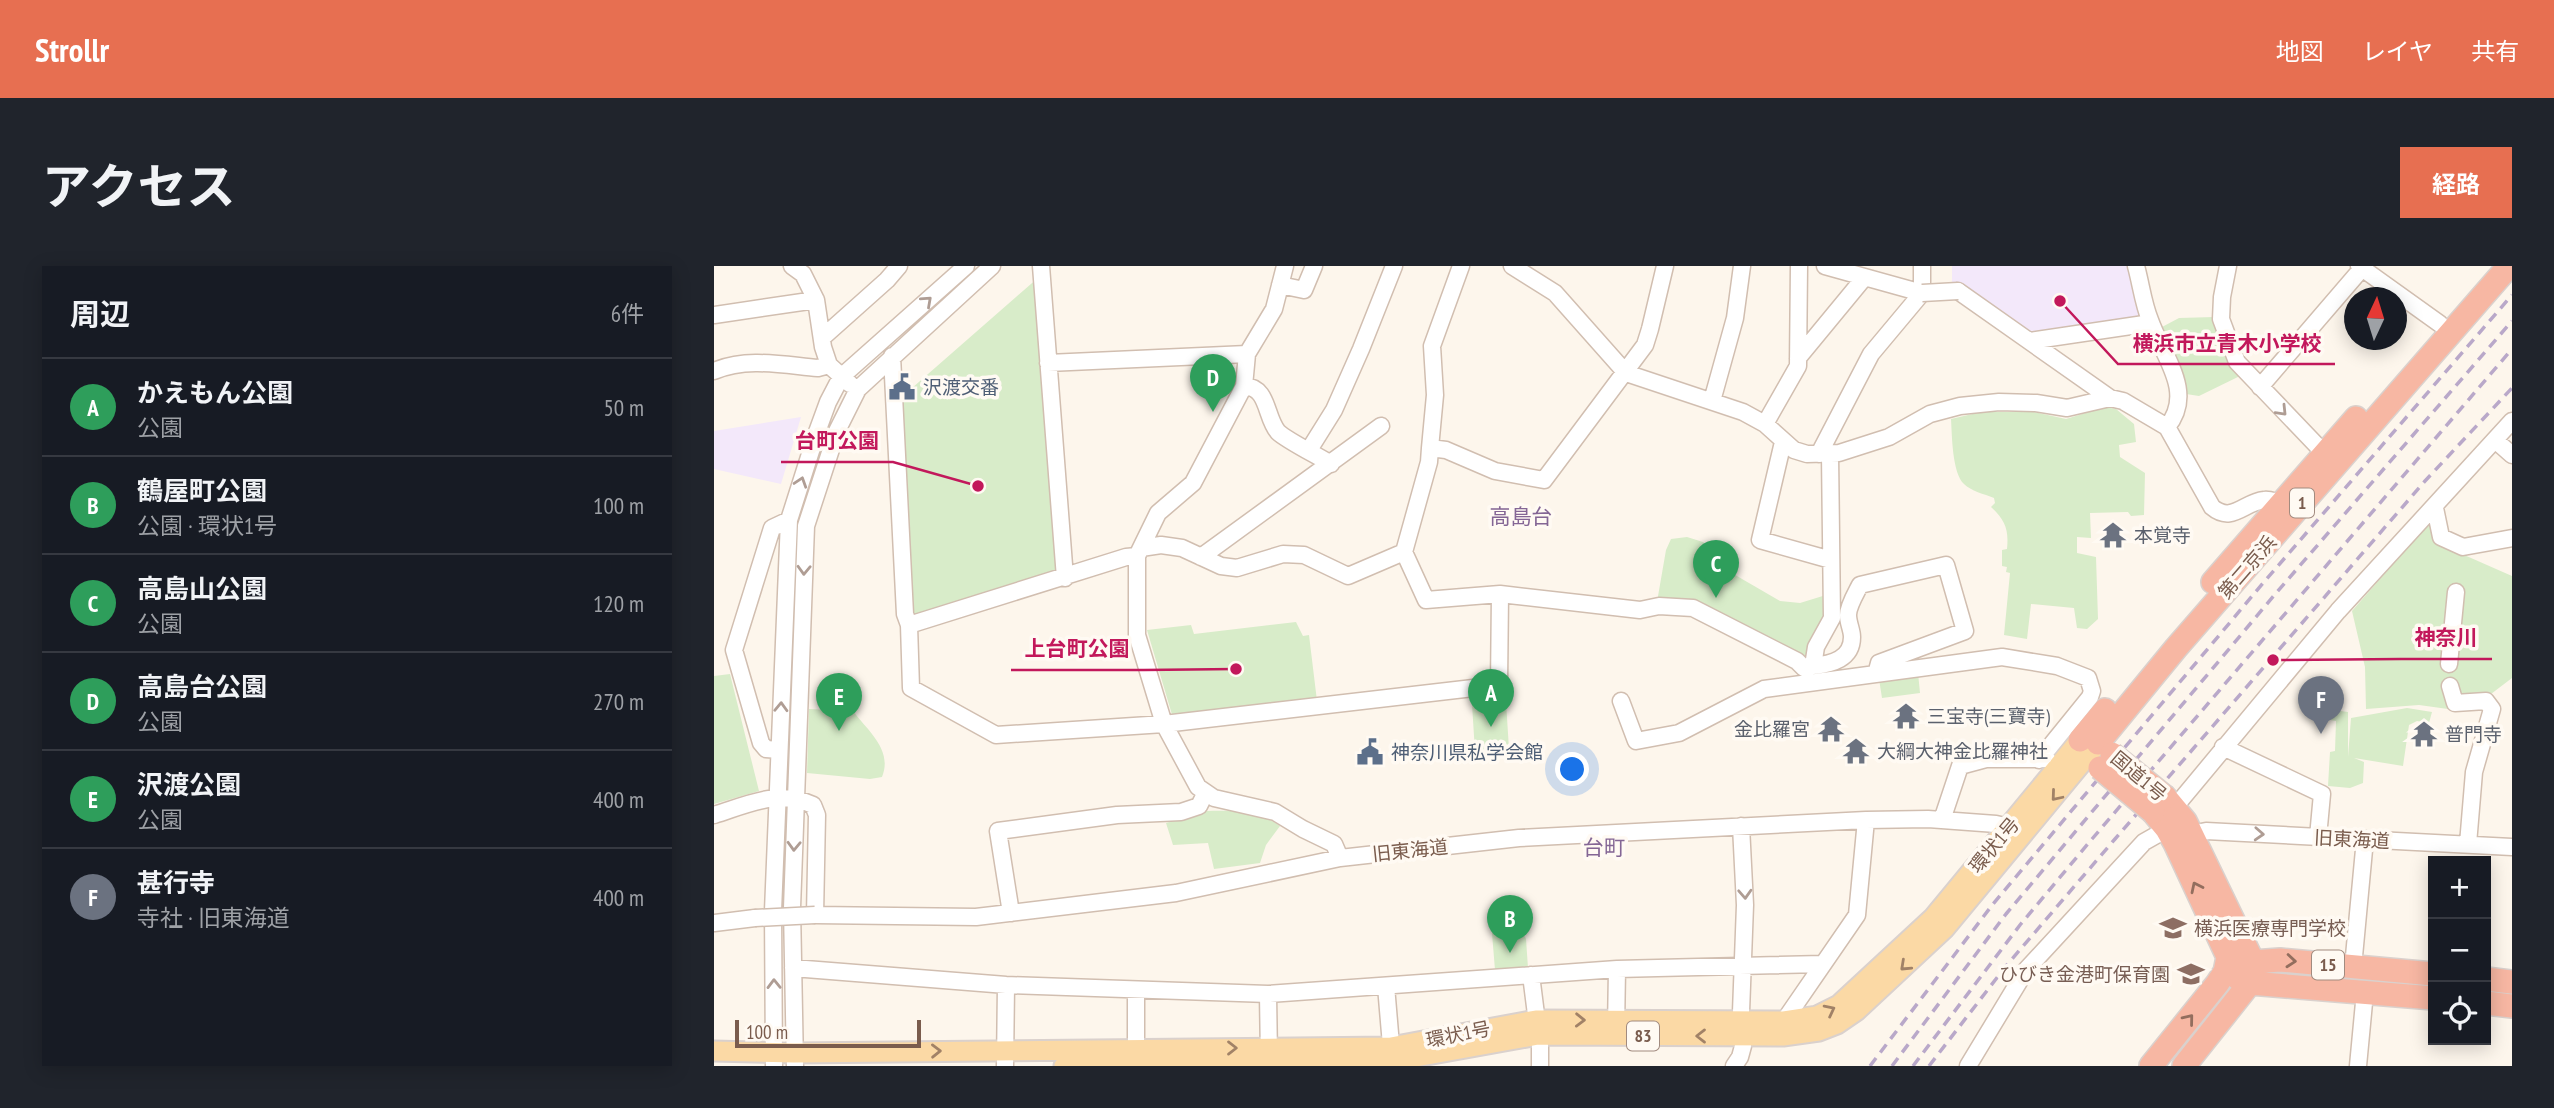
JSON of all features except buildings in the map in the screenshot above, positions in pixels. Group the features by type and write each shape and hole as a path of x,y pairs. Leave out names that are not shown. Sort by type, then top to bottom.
{"highway":[{"name":"第二京浜","path":"2096,752 2281,503 2490,266"},
{"name":"第二京浜","path":"2096,752 2176,648 2509,266"},
{"name":"国道1号","path":"2096,752 2191,834 2252,972"},
{"name":"国道1号","path":"2165,811 2227,950 2228,964 2225,972"},
{"name":"15","path":"2252,972 2280,960 2428,974"},
{"name":"15","path":"2225,972 2252,972 2365,992 2428,998"},
{"path":"2151,1066 2225,972"},
{"path":"2184,1066 2252,972"},
{"path":"2491,980 2512,982"},
{"path":"2491,1004 2512,1006"}],"main road":[{"name":"環状1号","path":"714,1051 784,1059 1136,1057 1163,1060 1269,1055 1302,1059 1392,1058 1537,1027 1742,1028 1817,1016 1848,999 1933,918 2064,759 2096,752"},
{"name":"環状1号","path":"1742,1028 1783,1036 1819,1031 1837,1024 1856,1011 1945,928 2096,752"},
{"name":"環状1号","path":"1063,1066 1136,1057"}],"street":[{"path":"822,338 899,266"},
{"path":"784,1059 773,912 789,520 817,432 841,377 966,266"},
{"path":"784,1059 793,968 806,526 837,431 858,389 992,266"},
{"path":"1041,266 1065,578"},
{"path":"1285,266 1274,309 1247,354 1244,386 1193,483 1158,513 1139,552 1137,635 1164,724 1198,787 1214,798 1275,812 1334,844 1340,858"},
{"path":"1280,285 1304,290 1314,266"},
{"path":"1309,450 1334,410 1362,349 1394,266"},
{"path":"1461,266 1432,346 1435,395 1429,462 1404,552 1426,600 1500,594 1640,610 1659,606 1693,608 1797,661 1807,673 1876,674 2002,657 2057,666 2088,678 2092,691 2090,697 2039,760"},
{"path":"1511,266 1555,293 1626,373 1743,412 1765,424 1794,450 1807,454 1825,454 1889,437 1930,414 1960,406 1998,402 2036,403 2067,408 2110,398"},
{"path":"1430,448 1446,450 1495,471 1544,480 1626,373 1644,345 1665,266"},
{"path":"1712,401 1735,318 1742,266"},
{"path":"1765,424 1798,366 1799,266"},
{"path":"1825,266 1922,293 1958,291 2110,398 2123,401 2167,427 2212,507 2219,513 2230,514 2263,500 2281,503"},
{"path":"1807,673 1816,648 1832,618 1825,454 1871,354 1922,293 1922,266"},
{"path":"2136,266 2151,323 2180,390 2178,408 2167,427"},
{"path":"2228,266 2221,319 2237,362 2325,453"},
{"path":"2260,387 2361,267 2440,324"},
{"path":"804,269 816,300 829,365 858,389"},
{"path":"1798,358 1864,278"},
{"path":"714,315 816,300"},
{"path":"2030,341 2151,323"},
{"path":"1048,363 1247,354"},
{"path":"892,356 911,688 996,735 1164,724 1499,685 1500,594"},
{"path":"714,371 732,363 745,362 818,368 829,365"},
{"path":"1244,386 1259,390 1278,432 1331,464"},
{"path":"1968,1066 2026,970 2144,842 2165,811 2338,611 2512,421"},
{"path":"1201,557 1381,426"},
{"path":"2495,440 2512,455"},
{"path":"1783,442 1760,540 1831,560"},
{"path":"2435,508 2441,537 2463,548 2512,538"},
{"path":"779,750 766,749 761,743 734,650 772,528 789,520"},
{"path":"909,625 1065,578 1161,545 1182,548 1221,566 1237,568 1283,554 1304,555 1348,576 1404,552"},
{"path":"1621,701 1636,741 1679,733 1764,689 1847,655 1851,651 1852,636 1847,614 1860,584 1946,565 1965,631 1879,663 1876,674"},
{"path":"2449,664 2456,592"},
{"path":"2450,686 2455,703 2487,701 2492,709 2474,772 2468,844"},
{"path":"2223,747 2322,794 2318,837"},
{"path":"1942,820 1961,766 1986,759 2064,759"},
{"path":"1011,913 998,831 1117,815 1181,812 1199,806 1205,794"},
{"path":"714,815 778,796 796,797 813,805 817,815 815,915"},
{"path":"1784,1021 1857,915 1866,820"},
{"name":"旧東海道","path":"714,923 815,915 976,917 1176,893 1340,858 1519,838 1866,820 1942,820 2009,827"},
{"path":"1734,1066 1742,1052 1745,905 1741,826"},
{"name":"旧東海道","path":"2191,834 2206,831 2512,847"},
{"path":"2353,967 2365,839"},
{"path":"793,968 1006,985 1268,994 1617,969 1823,964"},
{"path":"1616,1028 1617,969"},
{"path":"1531,975 1540,1066"},
{"path":"1005,1058 1006,985"},
{"path":"1386,986 1392,1058"},
{"path":"1136,991 1136,1057"},
{"path":"2358,1066 2365,992"},
{"path":"1268,994 1269,1055"}],"shaded area":[{"path":"1952,266 2129,266 2142,318 2033,334 1952,284"},
{"path":"801,417 781,484 714,469 714,431"}],"green space":[{"path":"1039,277 1062,571 916,618 909,614 896,402"},
{"path":"2214,317 2242,375 2199,396 2186,394 2186,386 2162,327 2179,318"},
{"path":"2105,407 2116,409 2134,424 2136,442 2119,445 2120,457 2145,473 2144,515 2131,516 2128,512 2090,513 2091,538 2077,537 2077,553 2096,557 2098,619 2087,629 2077,628 2074,608 2031,604 2027,639 2004,635 2010,573 2006,572 2007,567 2002,566 2002,550 2007,549 2007,530 2000,516 1991,507 1995,503 1994,498 1970,489 1960,479 1953,453 1951,419 1981,412 2034,412 2066,419"},
{"path":"2428,519 2446,547 2512,576 2512,678 2491,694 2450,700 2448,709 2419,705 2366,709 2365,667 2352,611 2414,540"},
{"path":"1687,537 1703,542 1730,567 1730,572 1780,601 1800,603 1826,595 1826,617 1807,659 1692,604 1657,602 1666,550 1671,539"},
{"path":"1296,622 1303,636 1309,635 1317,701 1173,718 1147,630 1191,625 1194,634"},
{"path":"1918,673 1920,693 1882,698 1879,679"},
{"path":"730,674 759,791 714,804 714,676"},
{"path":"1506,702 1509,749 1475,752 1472,704"},
{"path":"2318,708 2348,712 2348,757 2351,718 2407,708 2432,712 2429,723 2417,721 2409,725 2403,766 2354,758 2364,762 2363,783 2350,788 2328,786 2330,752 2335,751 2336,721 2312,717"},
{"path":"809,709 853,711 882,750 885,767 882,777 870,779 807,773"},
{"path":"1207,811 1254,814 1280,826 1266,845 1260,863 1214,869 1208,843 1173,845 1166,823"},
{"path":"1517,919 1526,939 1528,968 1495,970 1491,921"}],"railway":[{"path":"1870,1066 1993,904 2264,582 2512,295"},
{"path":"1892,1066 2006,914 2277,592 2512,321"},
{"path":"1913,1066 2020,925 2512,349"},
{"path":"1929,1066 2006,966 2115,839 2425,481 2512,388"}],"place":[{"name":"横浜市立青木小学校","path":"2060,301"},
{"name":"沢渡交番","path":"902,387"},
{"name":"高島台公園","path":"1213,412"},
{"name":"台町公園","path":"978,486"},
{"name":"本覚寺","path":"2113,535"},
{"name":"高島山公園","path":"1716,598"},
{"name":"神奈川","path":"2273,660"},
{"name":"上台町公園","path":"1236,669"},
{"name":"三宝寺(三寶寺)","path":"1906,716"},
{"name":"かえもん公園","path":"1491,727"},
{"name":"金比羅宮","path":"1831,729"},
{"name":"沢渡公園","path":"839,731"},
{"name":"甚行寺","path":"2321,734"},
{"name":"普門寺","path":"2424,734"},
{"name":"大綱大神金比羅神社","path":"1856,751"},
{"name":"神奈川県私学会館","path":"1370,752"},
{"name":"横浜医療専門学校","path":"2173,928"},
{"name":"鶴屋町公園","path":"1510,953"},
{"name":"ひびき金港町保育園","path":"2191,974"}],"district":[{"name":"高島台","path":"1521,517"},
{"name":"台町","path":"1604,848"}]}
